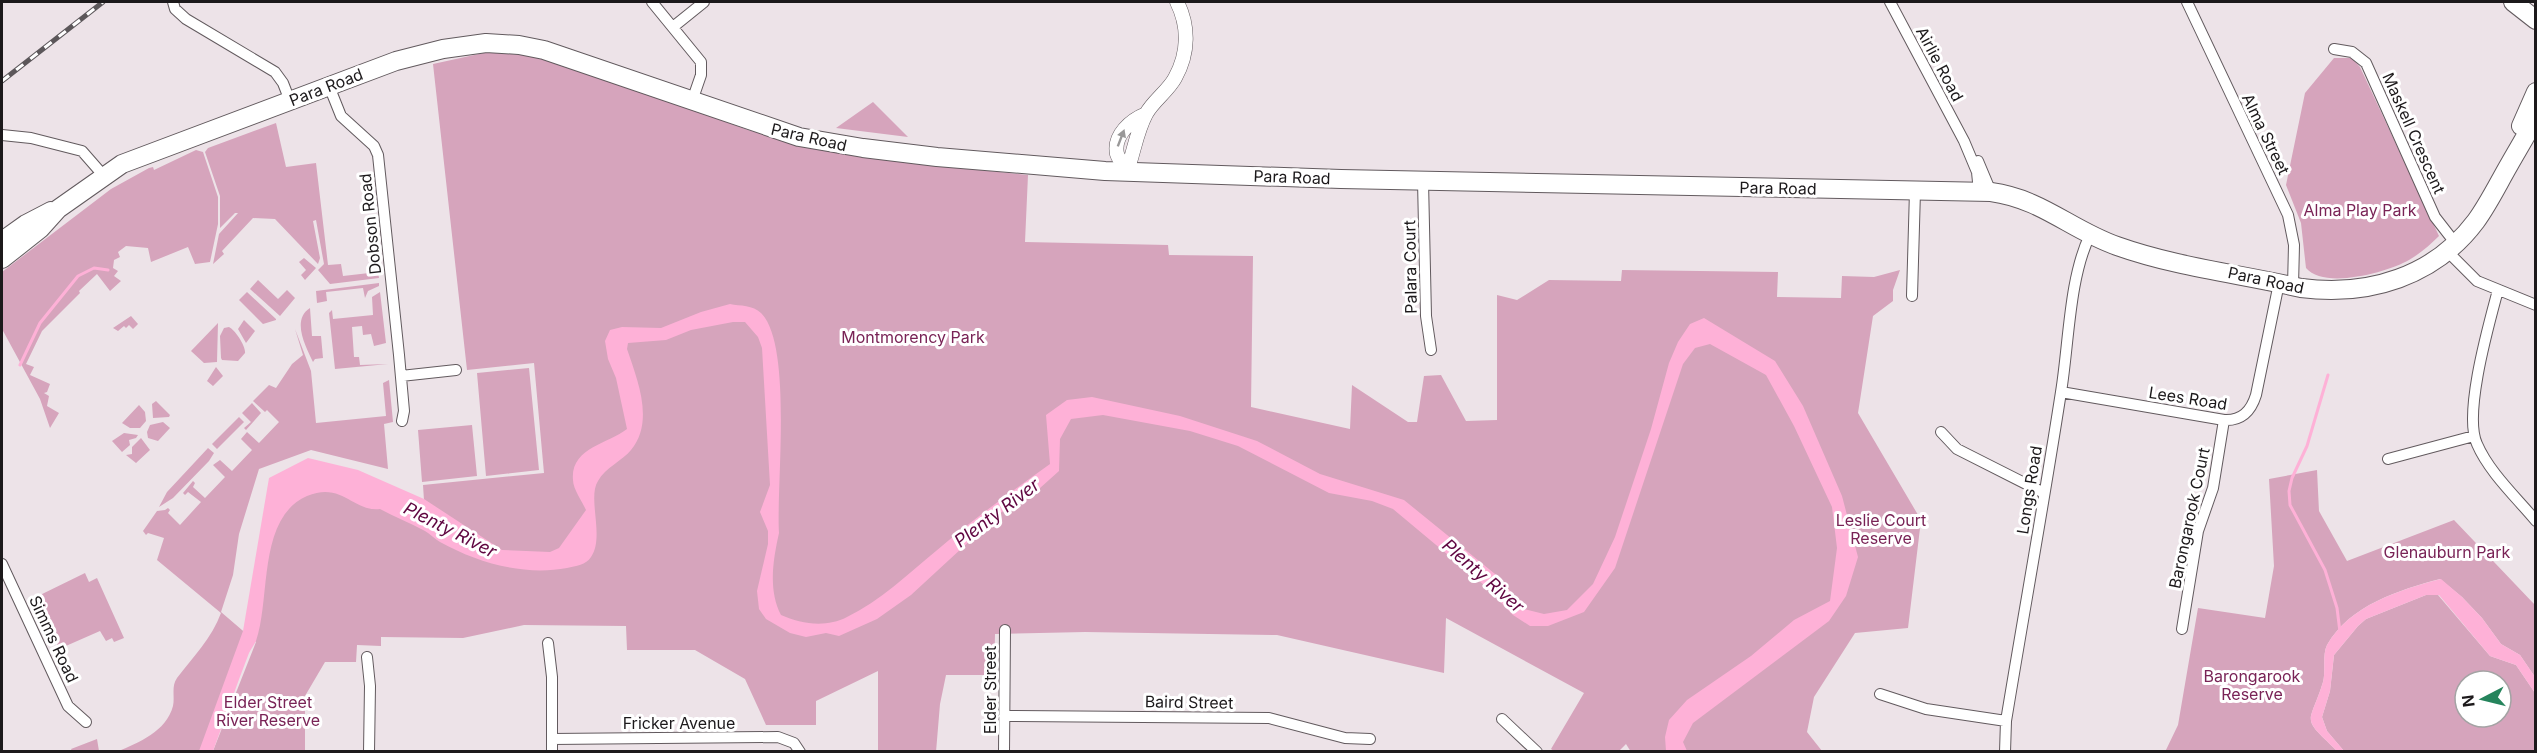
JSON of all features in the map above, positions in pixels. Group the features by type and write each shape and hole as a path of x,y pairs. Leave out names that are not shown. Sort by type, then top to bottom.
{"main road":[{"path":"2513,2 2535,20"},
{"name":"Para Road","path":"2,259 40,229 58,209 122,164 396,62 443,48 499,43 544,50 785,133 842,145 937,157 1127,171 1424,182 1985,192 2005,194 2035,203 2090,235 2150,257 2286,285 2336,291 2373,287 2412,273 2452,248 2483,211 2535,117"},
{"name":"Para Road","path":"2508,167 2521,125 2535,92"},
{"name":"Para Road","path":"2,241 34,219 58,209"}],"street":[{"path":"173,2 175,9 186,20 275,72 281,78 290,101"},
{"path":"652,2 702,66 692,101"},
{"path":"673,27 704,2"},
{"path":"1127,171 1118,155 1119,138 1133,119 1146,114 1175,78 1184,58 1187,33 1178,2"},
{"name":"Airlie Road","path":"1890,2 1964,141 1985,192"},
{"name":"Alma Street","path":"2187,2 2288,215 2294,245 2286,285"},
{"name":"Maskell Crescent","path":"2334,49 2352,52 2367,63 2435,217 2452,248 2476,281 2535,305"},
{"name":"Dobson Road","path":"329,86 341,116 377,151 401,376 404,411 402,422"},
{"path":"2,135 31,138 78,149 85,152 103,176"},
{"name":"Palara Court","path":"1424,182 1426,316 1431,350"},
{"path":"1912,296 1915,191"},
{"name":"Longs Road","path":"2005,752 2006,722 2061,392 2079,267 2090,235"},
{"name":"Lees Road","path":"2061,392 2224,420 2241,417 2253,402 2286,285"},
{"path":"2498,290 2488,325 2474,404 2474,436 2487,461 2535,521"},
{"path":"401,376 456,370"},
{"name":"Barongarook Court","path":"2195,624 2182,626 2198,531 2211,496 2224,420"},
{"path":"1941,432 1957,449 2044,493"},
{"path":"2388,459 2474,436"},
{"name":"Simms Road","path":"2,564 68,706 86,722"},
{"name":"Elder Street","path":"1004,752 1005,630"},
{"path":"548,643 552,677 552,752"},
{"path":"367,657 370,686 369,752"},
{"path":"1880,694 1926,709 2006,722"},
{"name":"Baird Street","path":"1005,716 1269,718 1345,738 1370,739"},
{"path":"1502,719 1537,752"},
{"name":"Fricker Avenue","path":"552,739 778,738 794,742 800,752"}],"green space":[{"path":"488,52 535,56 593,73 748,130 829,151 895,161 1028,175 1025,242 1168,245 1169,255 1253,256 1251,407 1350,429 1352,385 1408,422 1417,422 1424,376 1441,375 1466,421 1497,420 1497,295 1517,300 1549,280 1621,281 1622,270 1778,272 1777,297 1841,298 1842,276 1874,277 1900,270 1893,290 1893,301 1873,316 1858,413 1921,520 1908,628 1855,633 1814,697 1807,732 1822,751 1631,752 1626,744 1619,751 1554,751 1551,749 1584,693 1446,618 1444,673 1277,635 1085,632 995,634 994,675 946,675 940,704 936,752 878,751 878,671 816,701 816,725 766,725 745,679 695,650 627,650 626,626 524,625 463,638 381,637 381,646 357,645 356,662 325,662 305,696 305,751 213,751 256,642 249,636 268,531 315,478 425,516 423,485 544,473 534,363 467,370 433,64"},
{"name":"Alma Play Park","path":"2334,58 2352,58 2360,67 2439,236 2417,255 2399,265 2356,277 2327,278 2306,268 2301,223 2286,185 2305,93"},
{"path":"873,102 908,137 836,128"},
{"path":"276,123 286,167 316,163 328,265 341,264 343,276 378,272 379,278 330,284 318,270 324,264 316,220 313,221 320,258 318,264 275,219 253,218 213,264 219,234 238,213 235,213 220,228 220,196 205,152 208,148"},
{"path":"196,150 203,152 218,197 218,224 210,262 195,264 188,247 151,262 148,248 126,246 118,252 120,257 114,260 113,268 118,271 114,276 121,281 110,291 97,274 79,291 80,293 42,331 26,364 34,367 30,375 50,384 47,392 44,393 49,396 47,406 59,413 50,428 40,399 2,329 2,272 111,189 149,168 153,167 154,170"},
{"path":"304,258 316,268 305,280 301,275 306,270 299,262"},
{"path":"258,280 278,299 287,290 295,298 280,316 250,289"},
{"path":"379,283 379,286 368,291 365,298 363,288 326,292 327,301 317,303 316,291"},
{"path":"247,292 276,320 263,324 239,300"},
{"path":"380,292 386,343 374,346 371,334 363,335 362,326 352,327 354,357 359,357 360,365 388,364 335,369 329,313 332,310 333,319 373,315 372,297"},
{"path":"310,308 312,336 321,336 323,358 315,359 313,362 304,341 301,326 304,313"},
{"path":"131,316 138,324 133,329 129,325 118,331 113,328"},
{"path":"244,320 255,331 246,343 238,329"},
{"path":"218,323 217,362 204,363 191,351"},
{"path":"229,327 240,338 244,346 245,353 238,361 221,358 220,336 224,328"},
{"path":"295,329 311,371 316,423 386,416 383,383 389,380 393,422 384,424 388,469 311,450 259,469 239,534 233,575 221,612 249,636 206,751 117,752 151,735 164,723 173,706 175,681 207,639 221,613 157,560 164,538 148,533 146,535 143,531 157,511 168,508 170,510 168,513 180,525 201,502 188,492 185,495 183,493 193,481 195,483 193,487 205,498 225,477 213,465 220,460 232,471 252,450 241,439 247,432 259,443 279,422 253,401 269,385 276,388 292,364 303,355"},
{"path":"216,367 223,376 213,386 207,381"},
{"path":"529,368 539,470 486,476 477,373"},
{"path":"156,401 170,415 169,417 153,418 152,404"},
{"path":"252,403 261,413 246,430 244,428 251,422 242,413"},
{"path":"139,405 145,412 146,421 140,428 130,428 122,423"},
{"path":"239,417 244,422 217,449 212,444"},
{"path":"163,422 170,428 158,441 148,438 147,432 150,425"},
{"path":"472,425 477,476 422,482 418,430"},
{"path":"124,433 138,435 129,440 130,445 122,452 112,441"},
{"path":"141,438 150,450 136,463 126,455 132,454 132,447"},
{"path":"208,448 214,453 209,461 173,498 159,507 167,492"},
{"name":"Barongarook Reserve","path":"2317,470 2319,511 2347,561 2454,520 2535,605 2535,677 2520,655 2501,644 2482,618 2440,579 2392,594 2362,609 2337,631 2327,645 2323,682 2311,720 2317,731 2337,751 2165,752 2178,725 2198,608 2265,618 2274,566 2269,479"},
{"path":"85,573 89,582 97,578 124,638 114,642 112,638 106,641 100,631 59,649 36,597"},
{"path":"2426,595 2438,595 2490,656 2516,665 2535,693 2535,751 2344,751 2327,731 2322,717 2330,691 2334,655 2366,619"},
{"path":"97,739 99,751 72,751 71,749"}],"water":[{"name":"Plenty River","path":"730,304 750,307 761,313 771,330 777,354 781,417 779,533 773,585 781,615 797,621 814,624 831,623 859,611 882,595 978,517 1050,464 1046,415 1067,400 1092,397 1180,416 1257,441 1320,474 1404,500 1500,578 1524,609 1544,614 1567,610 1593,584 1615,537 1651,429 1669,363 1678,342 1690,324 1704,318 1775,361 1803,406 1842,496 1858,557 1846,596 1829,621 1693,723 1683,742 1687,751 1666,751 1665,737 1669,720 1687,700 1751,656 1794,620 1830,601 1837,548 1832,507 1794,426 1766,375 1710,344 1695,348 1683,364 1615,568 1584,612 1548,626 1530,626 1513,615 1484,585 1393,509 1372,501 1329,493 1238,446 1190,431 1103,415 1071,419 1060,439 1059,471 1030,497 1000,513 911,595 877,619 839,636 826,633 806,637 790,633 766,619 759,609 757,591 768,544 768,531 760,512 770,485 762,348 758,337 745,322 733,322 691,330 666,340 628,343 627,349 642,400 642,426 631,450 598,481 594,497 595,549 589,560 577,566 534,570 486,562 440,542 425,531 380,509 362,506 329,492 307,496 291,507 280,522 273,540 256,641 249,653 213,751 199,751 243,631 269,478 308,458 358,470 424,499 502,550 550,552 559,548 586,510 573,484 574,469 578,461 592,448 627,429 616,378 608,359 605,341 610,330 622,327 661,328 701,312"},
{"path":"2441,579 2482,618 2501,644 2520,655 2535,677 2535,693 2516,665 2490,656 2439,595 2426,595 2366,619 2334,655 2330,691 2322,717 2327,731 2344,751 2337,751 2317,731 2311,720 2323,682 2327,645 2337,631 2362,609 2393,594"}],"waterway":[{"path":"20,365 40,323 78,276 94,268 108,270"},
{"path":"2328,375 2307,446 2292,478 2289,491 2290,505 2325,570 2337,608 2340,632"}],"railway":[{"path":"2,81 103,2"}],"park label":[{"name":"Montmorency Park","path":"913,337"},
{"name":"Leslie Court Reserve","path":"1881,529"},
{"name":"Glenauburn Park","path":"2447,552"},
{"name":"Elder Street River Reserve","path":"268,711"}]}
